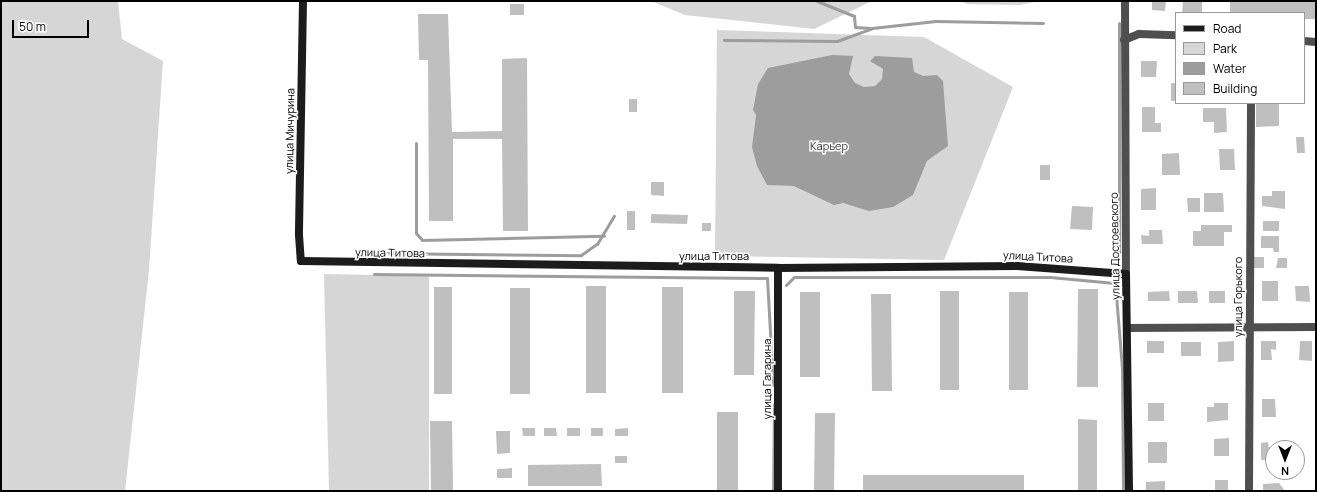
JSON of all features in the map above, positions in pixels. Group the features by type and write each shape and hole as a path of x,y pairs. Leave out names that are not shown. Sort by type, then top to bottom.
{"street":[{"name":"улица Мичурина","path":"301,261 303,1"},
{"name":"улица Достоевского","path":"1125,1 1124,40 1129,491"},
{"path":"1124,40 1138,34 1175,35"},
{"path":"1305,41 1316,42"},
{"name":"улица Горького","path":"1249,491 1251,104"},
{"name":"улица Титова","path":"301,261 778,268 1017,266 1126,274"},
{"name":"улица Гагарина","path":"778,268 778,491"},
{"path":"1127,328 1316,327"}],"green space":[{"path":"1,1 118,1 122,39 163,61 149,270 125,491 1,491"},
{"path":"651,1 872,1 814,29 685,15"},
{"path":"960,1 1040,1 1020,5 967,4"},
{"name":"Карьер","path":"717,30 924,37 1013,87 944,260 715,256"},
{"path":"324,274 429,276 429,491 329,491"}],"water":[{"path":"832,55 853,56 849,74 855,83 864,87 875,86 882,79 883,69 870,61 875,56 912,58 914,72 923,76 937,75 943,81 948,146 927,161 913,195 893,207 869,211 843,203 834,205 794,186 767,185 757,166 752,147 756,115 753,110 758,84 768,68"}],"building":[{"path":"1152,1 1166,1 1165,11 1152,10"},
{"path":"1183,1 1202,1 1202,12 1182,12"},
{"path":"1230,1 1315,1 1315,19 1305,19 1305,12 1230,12"},
{"path":"510,4 524,4 524,15 510,15"},
{"path":"418,14 448,14 452,132 502,131 502,59 527,58 528,231 503,231 502,139 453,139 453,221 429,221 428,60 419,60"},
{"path":"1141,61 1157,61 1156,77 1141,77"},
{"path":"1171,83 1175,83 1175,101 1171,101"},
{"path":"629,99 637,99 637,112 629,112"},
{"path":"1256,104 1279,104 1279,126 1256,127"},
{"path":"1142,107 1155,107 1155,123 1161,123 1161,132 1142,132"},
{"path":"1203,108 1226,108 1227,132 1214,133 1214,122 1203,122"},
{"path":"1296,137 1304,137 1305,153 1297,153"},
{"path":"1219,149 1234,149 1235,170 1220,170"},
{"path":"1179,153 1180,175 1162,175 1162,154"},
{"path":"1040,165 1050,165 1050,180 1040,180"},
{"path":"651,182 664,182 664,196 651,195"},
{"path":"1156,188 1156,210 1141,210 1141,189"},
{"path":"1272,191 1285,191 1285,209 1262,206 1262,196 1272,196"},
{"path":"1204,193 1223,193 1224,212 1204,212"},
{"path":"1187,198 1200,198 1200,212 1188,212"},
{"path":"1072,206 1093,207 1092,230 1070,229"},
{"path":"627,211 635,211 635,230 627,230"},
{"path":"651,214 688,215 687,224 651,223"},
{"path":"1263,221 1279,221 1279,231 1263,231"},
{"path":"702,223 711,223 711,231 702,231"},
{"path":"1201,225 1232,225 1232,232 1224,232 1224,246 1193,246 1193,231 1201,231"},
{"path":"1149,230 1162,230 1163,244 1142,244 1141,235 1149,236"},
{"path":"1261,236 1279,236 1279,252 1274,252 1273,248 1261,248"},
{"path":"1254,257 1264,257 1264,268 1254,268"},
{"path":"1278,258 1287,258 1287,268 1276,268"},
{"path":"1262,281 1278,281 1278,301 1262,301"},
{"path":"586,286 606,286 606,393 586,393"},
{"path":"1295,286 1309,286 1310,302 1296,301"},
{"path":"434,287 452,287 452,394 434,394"},
{"path":"662,287 683,287 683,393 662,393"},
{"path":"510,288 530,288 530,394 510,394"},
{"path":"1078,289 1098,289 1098,387 1077,387"},
{"path":"734,291 755,291 754,375 734,375"},
{"path":"940,291 959,291 959,390 940,390"},
{"path":"1169,291 1170,301 1148,301 1148,292"},
{"path":"1178,291 1197,291 1198,303 1178,303"},
{"path":"1209,291 1225,291 1225,303 1209,303"},
{"path":"800,292 820,292 820,377 800,377"},
{"path":"1009,292 1028,292 1028,390 1009,390"},
{"path":"871,294 891,294 892,391 872,391"},
{"path":"1147,341 1164,341 1164,353 1147,353"},
{"path":"1234,341 1234,361 1218,362 1218,342"},
{"path":"1261,341 1276,341 1276,350 1271,349 1272,360 1261,360"},
{"path":"1300,341 1312,341 1312,361 1299,360"},
{"path":"1181,342 1201,342 1201,356 1181,356"},
{"path":"1262,399 1275,399 1276,417 1262,417"},
{"path":"1148,403 1164,403 1164,421 1148,421"},
{"path":"1214,403 1228,403 1228,420 1207,422 1207,407 1214,407"},
{"path":"717,412 738,412 738,491 717,491"},
{"path":"815,413 835,413 834,491 814,491"},
{"path":"1078,419 1097,420 1097,491 1078,491"},
{"path":"430,421 452,421 453,491 431,491"},
{"path":"522,428 535,428 535,436 523,436"},
{"path":"544,428 556,428 557,436 544,436"},
{"path":"567,428 580,428 580,436 567,436"},
{"path":"591,428 603,428 603,436 591,436"},
{"path":"628,428 628,436 615,436 615,429"},
{"path":"496,431 510,431 510,453 497,454"},
{"path":"1229,438 1229,456 1214,456 1214,439"},
{"path":"1148,442 1167,442 1167,463 1148,463"},
{"path":"1265,442 1265,460 1261,460 1261,443"},
{"path":"615,456 627,456 627,463 615,463"},
{"path":"601,464 602,486 528,486 528,465"},
{"path":"512,468 512,478 497,478 497,469"},
{"path":"863,475 1024,475 1024,491 863,491"},
{"path":"1215,480 1228,480 1228,491 1215,491"},
{"path":"1165,481 1165,491 1146,491 1146,482"},
{"path":"1279,483 1285,491 1263,491 1263,484"}],"waterway":[{"path":"817,1 854,16 855,27 870,28"},
{"path":"724,40 837,41 872,28 936,21 1043,23"},
{"path":"1115,258 1119,252 1119,23"},
{"path":"416,143 416,233 422,240 604,236"},
{"path":"376,253 581,255 597,244 614,216"},
{"path":"374,274 767,278 773,385"},
{"path":"786,285 794,277 1050,277 1115,283 1122,368 1123,491"},
{"path":"773,491 774,404"}]}
